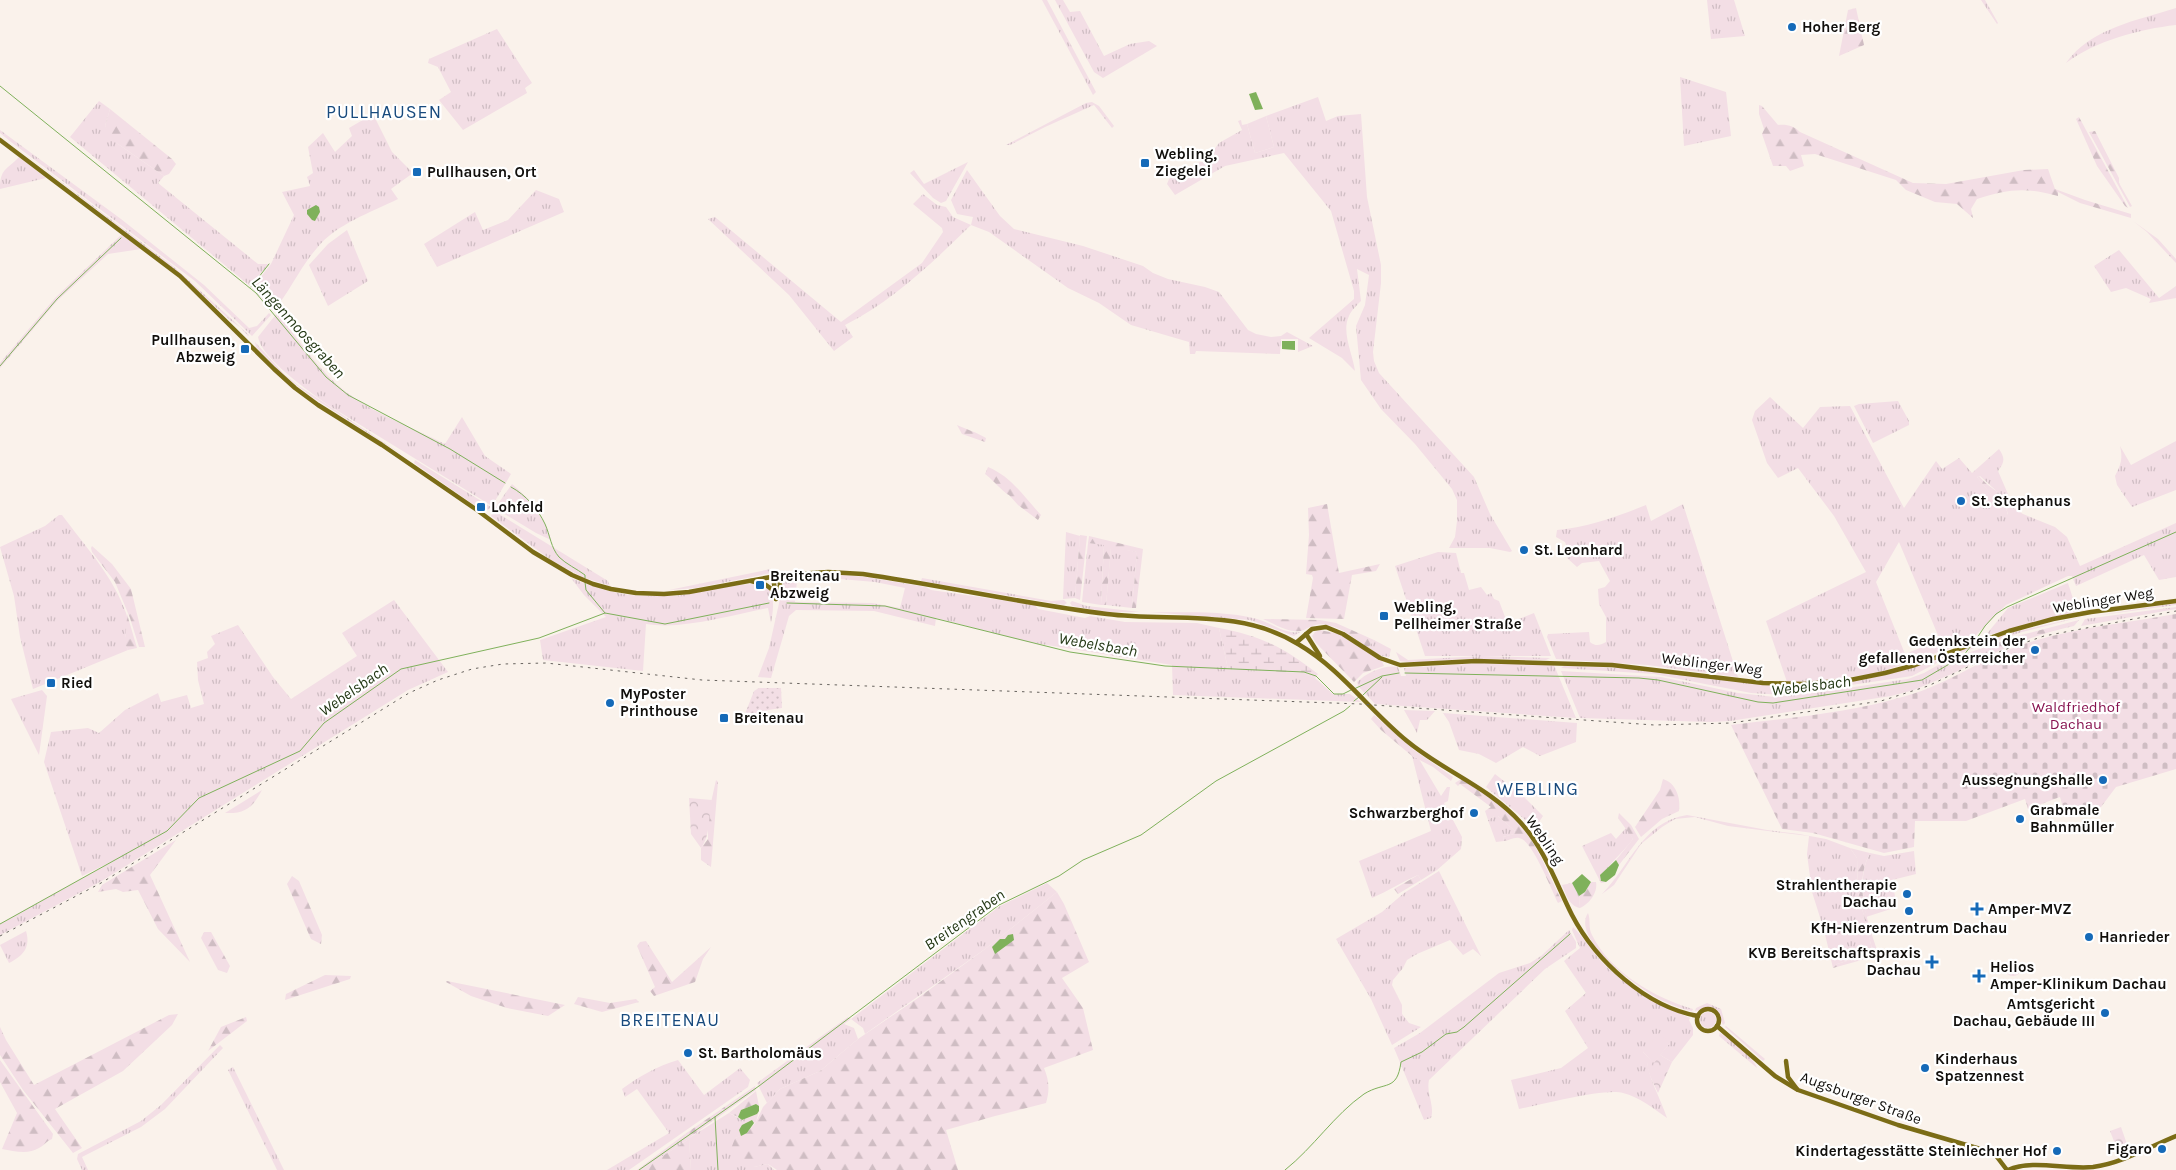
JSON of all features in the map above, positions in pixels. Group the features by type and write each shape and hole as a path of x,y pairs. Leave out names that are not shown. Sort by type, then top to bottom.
{"main road":[{"path":"0,140 164,263 198,292 281,376 314,402 413,466 533,552 558,568 589,583 619,591 664,594 689,592 776,576 828,572 863,574 1110,614 1228,620 1260,626 1297,642 1322,659"},
{"path":"776,576 780,585 776,599 774,591 776,576"},
{"path":"748,581 766,585 774,591"},
{"name":"Weblinger Weg","path":"1306,634 1318,627 1330,628 1343,634 1380,658 1400,665 1476,661 1612,665 1787,684 1823,683 1871,676 1915,665 2009,631 2062,618 2176,601"},
{"path":"1297,642 1306,634 1311,645 1322,659"},
{"name":"Webling","path":"1322,659 1404,739 1482,790 1506,808 1520,822 1543,854 1574,918 1596,950 1627,980 1662,1003 1698,1016"},
{"path":"1706,1009 1713,1011 1718,1016 1717,1026 1712,1030 1702,1029 1698,1023 1698,1016 1706,1009"},
{"name":"Augsburger Straße","path":"1717,1026 1775,1076 1798,1090 1898,1125 1994,1153 2008,1170 2026,1166 2077,1168 2099,1166 2127,1157 2176,1136"},
{"path":"1786,1061 1788,1077 1798,1090"}],"green space":[{"path":"1042,0 1047,0 1096,92 1093,95"},
{"path":"1055,0 1063,0 1070,12 1080,11 1104,56 1130,44 1149,41 1157,46 1103,78 1094,72"},
{"path":"1707,0 1734,0 1745,36 1711,39"},
{"path":"1981,0 1985,0 1997,24"},
{"path":"1856,8 1864,45 1839,56 1848,10"},
{"path":"2176,8 2176,25 2118,37 2090,48 2066,63 2089,41 2102,33"},
{"path":"497,29 532,83 525,88 527,93 463,130 439,100 451,92 438,67 428,63 429,59"},
{"path":"1680,77 1726,92 1731,136 1684,146"},
{"path":"1318,97 1326,121 1338,116 1361,114 1367,197 1381,265 1381,283 1373,352 1374,361 1379,373 1474,477 1490,514 1512,551 1510,552 1490,548 1449,548 1455,537 1457,521 1457,500 1452,489 1415,444 1381,409 1361,380 1356,326 1365,305 1369,275 1357,269 1361,301 1351,312 1347,322 1347,336 1355,371 1342,358 1309,338 1354,299 1354,291 1331,211 1284,153 1225,166 1175,195 1167,184 1169,179 1200,162 1205,162 1219,143 1242,130 1238,121 1241,120 1242,125 1247,124 1255,153 1274,147 1266,116"},
{"path":"99,101 110,109 105,126 118,144 164,176 158,183 258,264 269,264 250,286 70,137"},
{"path":"1092,102 1099,106 1114,126 1112,128 1094,105 1010,145 1006,145 1086,103"},
{"path":"1759,105 1778,125 1793,127 1800,132 1913,183 1946,184 2024,170 2048,169 2055,189 2131,214 2131,218 2080,203 2058,192 2058,196 2036,191 2017,190 1977,199 1971,209 1973,218 1957,204 1935,202 1906,190 1896,180 1815,154 1801,155 1804,166 1790,171 1786,166 1773,166 1762,134 1764,129 1759,114"},
{"path":"110,109 172,159 176,164 169,174 164,176 111,137 105,126"},
{"path":"373,114 392,152 413,173 391,189 398,199 344,225 325,240 305,263 285,296 273,311 252,288 271,264 294,215 282,192 310,186 307,177 313,173 308,147 323,133 335,152 352,136 349,128"},
{"path":"1266,116 1274,147 1255,153 1247,124"},
{"path":"2079,117 2128,208 2097,166 2076,119"},
{"path":"0,130 121,219 204,285 249,328 257,326 269,313 271,315 252,336 195,281 11,142 0,133"},
{"path":"2095,131 2132,206 2130,207 2089,132"},
{"path":"3,138 173,266 249,335 173,268"},
{"path":"19,157 46,178 0,189 3,173"},
{"path":"968,162 946,201 941,203 933,198 910,173 914,170 924,184"},
{"path":"967,170 1000,216 1014,229 1083,246 1143,266 1153,273 1168,279 1219,292 1248,330 1271,337 1281,336 1287,332 1313,346 1298,352 1298,339 1281,339 1280,354 1196,351 1195,354 1190,354 1189,342 1131,325 1099,303 1068,288 989,232 971,225 973,217 957,214 951,200"},
{"path":"536,190 559,199 564,212 437,267 424,244 475,212 483,230 508,220"},
{"path":"923,194 937,205 946,207 953,217 971,225 927,267 896,293 845,325 853,337 834,351 789,295 708,219 715,217 841,322 922,263 943,232 942,228 913,204"},
{"path":"2133,221 2158,239 2176,259 2176,263 2147,232"},
{"path":"347,230 368,281 328,306 309,265 328,244"},
{"path":"122,234 141,249 108,254 57,301 0,368 0,363 55,298"},
{"path":"2119,250 2159,298 2176,286 2176,298 2149,303 2151,299 2126,288 2111,292 2094,266"},
{"path":"277,313 327,375 346,392 369,407 445,444 462,417 485,456 511,474 492,506 328,405 287,374 268,355 258,337"},
{"path":"255,342 285,375 299,386 412,461 312,397 281,373 256,347"},
{"path":"1770,397 1803,428 1820,407 1850,406 1904,508 1936,461 1942,469 1959,458 1972,473 1999,449 2003,460 1998,471 2014,508 2023,514 2055,527 2067,537 2080,566 2176,523 2176,577 2159,580 2144,555 2076,586 2072,576 2068,576 2006,605 1970,641 1878,673 1823,681 1787,682 1766,621 1866,572 1834,516 1798,468 1778,478 1767,463 1752,420 1755,411","holes":["1980,476 2004,498 2008,515 1977,477","1899,542 1940,640 1905,654 1876,582"]},
{"path":"1898,401 1909,421 1909,425 1873,443 1854,406"},
{"path":"957,425 986,438 985,442 962,434"},
{"path":"2176,441 2176,490 2132,507 2117,485 2115,476 2121,461 2120,446 2131,465"},
{"path":"415,460 491,507 488,510 481,505 477,507 414,463"},
{"path":"988,467 1004,476 1017,488 1041,515 1038,520 1018,505 985,474"},
{"path":"1979,476 2000,495 2006,506 2008,516 1977,477"},
{"path":"512,484 536,509 545,523 551,540 495,508"},
{"path":"1327,504 1339,573 1380,564 1376,571 1352,575 1344,619 1306,618 1313,578 1312,575 1306,574 1309,535 1308,508"},
{"path":"1683,504 1738,677 1647,665 1556,659 1547,637 1548,634 1589,632 1592,644 1598,645 1606,642 1606,617 1599,604 1598,589 1605,587 1610,581 1599,561 1582,563 1577,567 1567,558 1569,553 1565,542 1556,537 1557,530 1580,527 1602,521 1646,505 1651,521"},
{"path":"494,511 608,581 610,586 582,577 551,560 491,516"},
{"path":"59,515 62,515 114,586 126,613 125,641 128,650 33,689 20,637 14,596 0,547 45,526"},
{"path":"1066,532 1080,536 1075,598 1063,599"},
{"path":"1080,535 1087,536 1080,600 1075,598"},
{"path":"1089,536 1143,549 1136,608 1132,608 1137,552 1111,548 1106,605 1101,605 1104,545 1088,543"},
{"path":"1088,543 1104,544 1101,605 1082,602"},
{"path":"92,546 112,564 131,589 145,647 139,647 130,618 115,582 92,552"},
{"path":"1111,547 1137,552 1132,608 1106,605"},
{"path":"1438,552 1456,553 1461,573 1464,573 1469,590 1481,587 1487,595 1491,593 1494,599 1499,601 1510,630 1515,629 1519,619 1534,613 1551,656 1425,656 1395,566"},
{"path":"771,569 771,573 696,588 669,590"},
{"path":"841,575 866,577 926,587 931,590 1035,605 1038,609 1085,618 1090,616 1125,622 1197,623 1219,628 1228,669 1304,673 1315,678 1333,694 1350,694 1361,702 1173,695 1172,665 1028,642 936,618 935,626 874,611 796,610 789,616 771,678 758,677 769,648 784,581 789,578 803,576","holes":["840,579 875,582 905,588 900,608 872,603 795,602 797,581"]},
{"path":"571,578 611,592 642,596 676,596 736,585 759,585 766,587 773,598 771,623 768,608 691,623 675,625 646,624 643,671 543,660 540,640 606,617 584,595"},
{"path":"922,578 1051,601 1064,600 1067,603 1064,605 921,581"},
{"path":"2068,583 2076,608 2074,612 1985,636 2008,608"},
{"path":"394,600 448,672 408,690 100,882 0,935 0,924 117,859 82,876 44,762 51,732 88,728 99,733 125,710 158,693 161,702 187,695 191,708 204,704 198,680 197,662 208,658 207,652 215,644 211,636 238,625 273,677 291,699 357,656 342,633"},
{"path":"1072,601 1087,606 1140,612 1107,612 1072,606 1070,603"},
{"path":"2176,603 2176,605 2094,616"},
{"path":"2176,607 2176,609 2081,626 2085,619"},
{"path":"1149,612 1231,614 1257,619 1289,632 1300,632 1294,636 1250,620"},
{"path":"127,614 137,648 128,650 124,642"},
{"name":"Waldfriedhof Dachau","path":"2176,614 2176,769 2116,787 2101,807 2070,818 2068,812 2065,814 2060,797 2028,809 2025,799 1966,821 1915,821 1914,847 1884,853 1813,833 1782,829 1731,725 1819,714 1885,702 1936,685 1994,656 2043,638"},
{"path":"2089,615 2022,632 1948,657 1912,676 1783,695 1751,693 1654,674 1561,668 1564,666 1624,668 1772,685 1835,684 1863,680 1902,670 2014,632"},
{"path":"1263,619 1320,620 1336,623 1374,640 1368,648 1333,626 1323,624 1294,631"},
{"path":"2079,620 2074,626 2012,645 1954,673 1947,660 2021,635"},
{"path":"1219,628 1248,635 1272,644 1318,674 1315,678 1304,673 1228,669"},
{"path":"1320,630 1339,634 1382,661 1384,666 1363,673 1354,682 1316,643 1312,636"},
{"path":"1374,640 1391,649 1389,657 1379,655 1368,648"},
{"path":"1396,652 1408,660 1481,656 1550,658 1546,660 1462,659 1413,663 1400,661"},
{"path":"1947,660 1954,673 1914,690 1891,696 1730,721 1710,722 1580,718 1561,671 1661,677 1738,693 1775,697 1908,679 1924,673"},
{"path":"1481,663 1554,665 1576,718 1375,704 1358,686 1357,682 1365,675 1393,666 1398,667 1401,676 1406,676 1404,668"},
{"path":"759,688 781,688 782,708 768,710 743,719 754,691"},
{"path":"42,690 47,696 39,755 11,699"},
{"path":"1404,710 1435,711 1427,720 1420,720 1417,733"},
{"path":"1443,713 1577,723 1576,742 1540,756 1523,747 1496,763 1479,754 1459,750 1449,722"},
{"path":"1374,715 1414,750 1453,777 1451,781 1433,767 1412,756 1381,730 1371,719"},
{"path":"1412,756 1419,759 1441,796 1447,787 1450,787 1448,801 1444,803 1462,837 1461,849 1437,870 1421,880 1418,875 1372,898 1359,861 1431,831"},
{"path":"1495,774 1523,796 1543,816 1535,828 1486,787"},
{"path":"1461,779 1501,807 1526,833 1541,857 1562,901 1558,903 1530,847 1519,838 1504,841 1503,837 1514,834 1515,831 1498,816 1488,820 1485,811 1491,807 1460,784 1458,786 1455,783"},
{"path":"1663,779 1668,781 1677,792 1679,811 1662,819 1641,837 1635,827 1660,790"},
{"path":"716,780 718,782 711,867 701,860 701,848 708,839 708,816"},
{"path":"262,790 248,808 243,811 225,813"},
{"path":"689,798 712,800 708,831 701,848 691,834"},
{"path":"1619,813 1631,825 1639,839 1619,865 1616,860 1633,839 1618,818"},
{"path":"1687,815 1767,830 1799,834 1826,839 1850,848 1857,858 1858,892 1873,953 1837,964 1833,968 1812,892 1807,854 1809,836 1728,826 1695,817 1675,819 1641,844 1614,885 1602,894 1638,847 1648,836 1659,826 1672,819"},
{"path":"1498,816 1515,831 1514,834 1503,837 1504,841 1496,842 1488,820"},
{"path":"1626,828 1633,839 1603,875 1601,881 1606,882 1601,883 1582,846 1611,833 1616,839"},
{"path":"176,840 150,875 190,962 158,929 138,890 123,892 116,889 98,892 102,885"},
{"path":"1850,848 1870,853 1865,865 1862,890 1867,916 1878,953 1876,956 1833,968 1837,964 1873,953 1858,892 1857,858"},
{"path":"1914,851 1916,874 1892,880 1897,907 1866,917 1863,877 1864,868 1870,853 1884,856"},
{"path":"1439,871 1481,956 1473,949 1463,955 1450,940 1407,960 1393,980 1392,985 1402,1005 1402,1014 1409,1023 1421,1027 1392,1045 1371,999 1336,939 1382,912 1404,893"},
{"path":"1418,875 1421,880 1398,894 1394,889"},
{"path":"292,876 299,881 322,935 321,944 311,939 287,884"},
{"path":"1591,882 1596,882 1596,890 1590,901 1580,908 1579,896 1585,892"},
{"path":"1047,883 1057,892 985,949 865,1034 863,1028 851,1019 1000,906"},
{"path":"1572,883 1579,896 1580,908 1573,905 1562,885"},
{"path":"1057,892 1089,962 1062,978 1083,1008 1093,1050 1044,1068 1048,1085 1046,1103 946,1130 958,1170 777,1170 768,1164 754,1167 741,1164 731,1149 735,1138 747,1133 756,1122 763,1107 780,1089 820,1071 858,1039 985,949"},
{"path":"1588,913 1592,935 1610,961 1649,991 1693,1009 1692,1011 1663,1001 1640,987 1611,963 1598,950 1589,937 1585,924"},
{"path":"1573,927 1599,959 1633,988 1690,1018 1693,1035 1672,1062 1660,1055 1670,1043 1643,1052 1647,1056 1651,1079 1667,1118 1635,1097 1614,1092 1588,1095 1519,1109 1511,1080 1561,1068 1588,1048 1565,1011 1586,993 1564,961 1580,948 1572,930"},
{"path":"1569,930 1576,942 1576,948 1545,969 1429,1080 1432,1113 1431,1118 1424,1120 1394,1048 1420,1033 1499,973 1530,963 1541,956"},
{"path":"26,931 27,946 25,950 9,963 0,945"},
{"path":"204,932 211,932 230,966 227,973 218,970 201,938"},
{"path":"646,941 672,982 711,947 703,959 695,982 654,996 650,991 655,987 637,946 640,942"},
{"path":"2013,960 2019,962 2021,968 2019,974 2013,976 2007,974 2005,968 2007,962"},
{"path":"325,975 351,976 350,979 285,1000 286,994"},
{"path":"447,981 565,1005 548,1016 507,1008 471,996"},
{"path":"578,997 610,1003 636,999 639,1002 602,1012 574,1004"},
{"path":"1707,1003 1721,1009 1725,1023 1723,1025 1716,1011 1712,1008 1695,1011 1696,1008"},
{"path":"1708,1012 1714,1014 1716,1020 1714,1026 1708,1028 1702,1026 1700,1020 1702,1014"},
{"path":"178,1014 172,1025 123,1071 55,1109 82,1148 73,1153 23,1090 0,1055 0,1027 34,1085 169,1015"},
{"path":"246,1017 247,1021 208,1051 221,1027"},
{"path":"848,1017 851,1019 844,1024 854,1028 858,1039 820,1071 780,1089 767,1103 757,1083"},
{"path":"1726,1026 1765,1059 1763,1061"},
{"path":"1659,1033 1670,1043 1654,1063 1643,1052"},
{"path":"1720,1033 1742,1049 1757,1068 1719,1036"},
{"path":"220,1045 223,1048 165,1109 141,1127 82,1157 88,1170 82,1170 77,1159 78,1154 141,1121 161,1105"},
{"path":"1660,1055 1672,1062 1658,1093 1648,1070 1647,1056 1654,1062"},
{"path":"0,1060 53,1134 52,1139 35,1150 21,1152 2,1149 17,1113 0,1082"},
{"path":"678,1060 704,1095 740,1068 750,1080 748,1087 629,1170 607,1170 669,1133 637,1089 625,1097 622,1089 649,1072"},
{"path":"233,1067 284,1170 277,1170 228,1070"},
{"path":"755,1086 756,1090 689,1138 691,1170 641,1170 689,1139 685,1134"},
{"path":"756,1091 759,1106 756,1104 741,1110 738,1117 729,1113"},
{"path":"759,1111 756,1122 754,1123 752,1120 739,1130 741,1136 735,1138 754,1167 768,1164 774,1170 691,1170 689,1139 641,1170 637,1170 685,1134 689,1138 729,1113 742,1120 757,1114"},
{"path":"2121,1127 2129,1150 2119,1154 2110,1131"}],"shaded area":[{"path":"1256,92 1263,109 1255,110 1249,94"},
{"path":"316,205 319,207 320,212 315,221 307,214 307,210"},
{"path":"1282,341 1295,341 1295,350 1282,349"},
{"path":"1616,860 1619,865 1615,875 1606,882 1601,881 1600,875"},
{"path":"1582,874 1591,882 1585,892 1579,896 1572,883"},
{"path":"1013,934 1014,940 995,954 992,947 1000,939 1005,939 1008,935"},
{"path":"756,1104 759,1106 757,1114 742,1120 738,1117 741,1110"},
{"path":"752,1120 754,1123 747,1133 741,1136 739,1130 742,1125"}],"waterway":[{"name":"Längenmoosgraben","path":"0,86 256,293 326,377 348,395 450,449 505,483"},
{"path":"0,366 57,299 121,238"},
{"path":"251,287 269,264"},
{"name":"Längenmoosgraben","path":"511,487 527,498 539,513 554,550 559,557 585,575 585,578"},
{"name":"Webelsbach","path":"1975,641 1996,614 2007,607 2176,532"},
{"name":"Längenmoosgraben","path":"585,582 586,590 605,613"},
{"name":"Webelsbach","path":"0,924 167,831 199,798 300,751 324,723 401,669 539,638 605,613 665,624 769,603"},
{"name":"Webelsbach","path":"787,603 885,606 1070,652 1165,666 1304,672 1316,676 1334,694 1343,694 1351,690"},
{"name":"Webelsbach","path":"1405,673 1639,678 1658,680 1758,702 1773,703 1922,680 1963,656 1971,646"},
{"name":"Breitengraben","path":"1354,689 1382,676 1399,673"},
{"name":"Breitengraben","path":"1363,695 1382,677"},
{"name":"Breitengraben","path":"1354,701 1359,697"},
{"name":"Breitengraben","path":"639,1170 759,1086 999,905 1059,876 1083,860 1141,835 1216,781 1350,706"},
{"path":"1285,1170 1353,1102 1371,1090 1393,1082 1401,1062 1422,1052 1446,1034 1457,1032 1464,1027 1570,934"},
{"path":"715,1117 718,1170"}],"railway":[{"path":"0,936 101,883 409,693 438,680 472,669 503,664 546,663 702,680 1360,704 1654,725 1731,723 1881,701 1928,686 2001,651 2044,636 2176,611"}],"place":[{"name":"Hoher Berg","path":"1792,27"},
{"name":"Webling, Ziegelei","path":"1145,163"},
{"name":"Pullhausen, Ort","path":"417,172"},
{"name":"Pullhausen, Abzweig","path":"245,349"},
{"name":"St. Stephanus","path":"1961,501"},
{"name":"Lohfeld","path":"481,507"},
{"name":"St. Leonhard","path":"1524,550"},
{"name":"Breitenau Abzweig","path":"760,585"},
{"name":"Webling, Pellheimer Straße","path":"1384,616"},
{"name":"Gedenkstein der gefallenen Österreicher","path":"2035,650"},
{"name":"Ried","path":"51,683"},
{"name":"MyPoster Printhouse","path":"610,703"},
{"name":"Breitenau","path":"724,718"},
{"name":"Aussegnungshalle","path":"2103,780"},
{"name":"Schwarzberghof","path":"1474,813"},
{"name":"Grabmale Bahnmüller","path":"2020,819"},
{"name":"Strahlentherapie Dachau","path":"1907,894"},
{"name":"Amper-MVZ","path":"1977,909"},
{"name":"KfH-Nierenzentrum Dachau","path":"1909,911"},
{"name":"Hanrieder","path":"2089,937"},
{"name":"KVB Bereitschaftspraxis Dachau","path":"1932,962"},
{"name":"Helios Amper-Klinikum Dachau","path":"1979,976"},
{"name":"Amtsgericht Dachau, Gebäude III","path":"2105,1013"},
{"name":"St. Bartholomäus","path":"688,1053"},
{"name":"Kinderhaus Spatzennest","path":"1925,1068"},
{"name":"Figaro","path":"2162,1149"},
{"name":"Kindertagesstätte Steinlechner Hof","path":"2057,1151"}],"district":[{"name":"PULLHAUSEN","path":"384,112"},
{"name":"WEBLING","path":"1538,789"},
{"name":"BREITENAU","path":"670,1020"}]}
